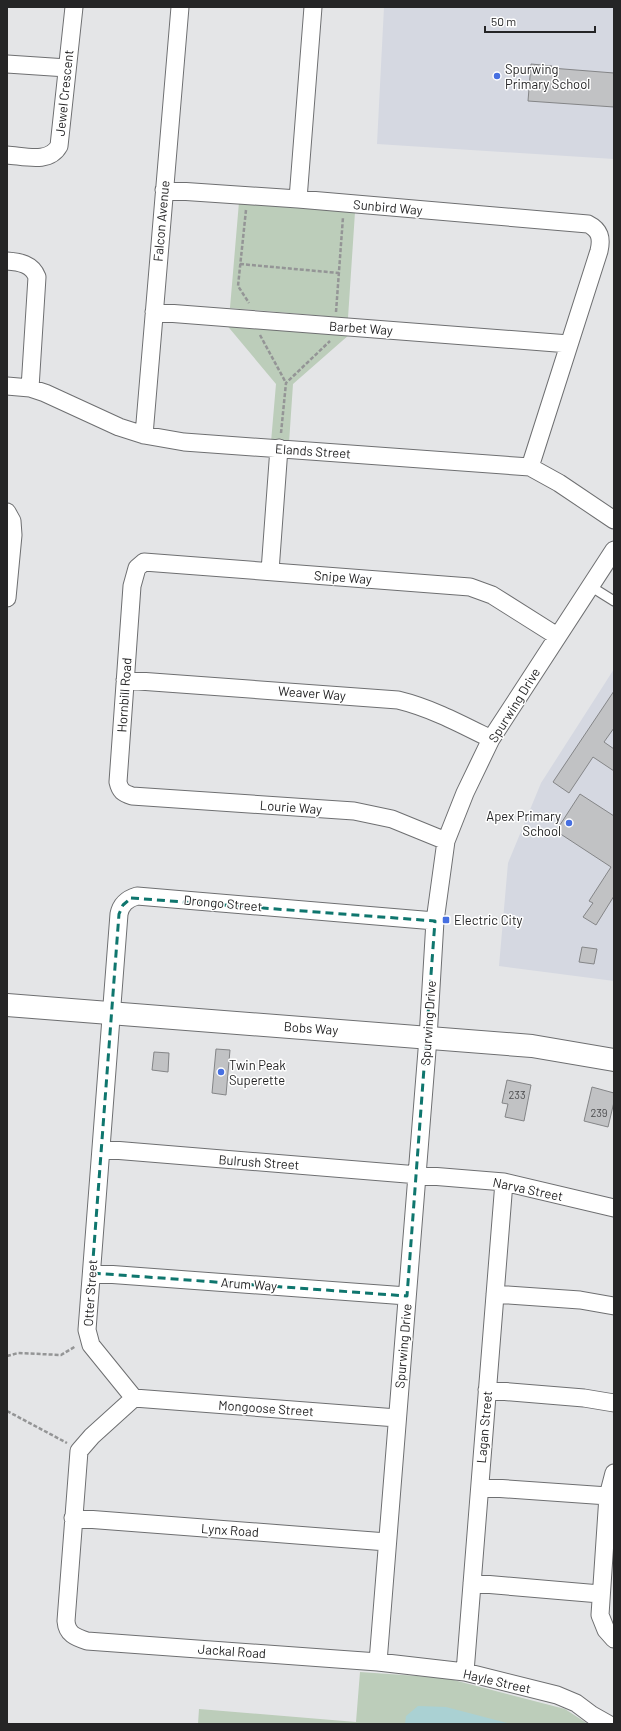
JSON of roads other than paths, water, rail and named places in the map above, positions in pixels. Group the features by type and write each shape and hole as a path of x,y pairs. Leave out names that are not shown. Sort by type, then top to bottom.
{"street":[{"name":"Jewel Crescent","path":"7,154 40,157 48,156 56,151 59,146 74,7"},
{"name":"Falcon Avenue","path":"144,435 180,7"},
{"path":"298,199 313,7"},
{"path":"7,64 67,68"},
{"name":"Sunbird Way","path":"164,190 298,199 588,224 598,230 601,243 569,344"},
{"path":"7,261 25,264 31,267 35,271 37,277 30,388"},
{"name":"Barbet Way","path":"154,312 569,344"},
{"path":"530,467 569,344"},
{"name":"Elands Street","path":"7,386 30,388 119,427 144,435 184,442 530,467 559,483 614,520"},
{"path":"270,571 279,448"},
{"path":"7,512 12,521 13,535 7,598"},
{"name":"Spurwing Drive","path":"378,1662 428,1038 435,921 446,841 491,739 614,550"},
{"name":"Snipe Way","path":"132,586 137,568 144,562 470,587 492,595 557,636"},
{"name":"Hornbill Road","path":"132,586 118,782 119,788 123,792 132,796"},
{"name":"Weaver Way","path":"126,680 398,700 441,714 491,739"},
{"name":"Lourie Way","path":"132,796 354,811 392,819 446,841"},
{"name":"Drongo Street","path":"112,1013 119,914 122,905 131,898 137,896 435,921"},
{"name":"Bobs Way","path":"7,1004 532,1046 614,1060"},
{"name":"Otter Street","path":"112,1013 87,1330 88,1339 95,1350 134,1398"},
{"name":"Bulrush Street","path":"101,1150 417,1174"},
{"name":"Narva Street","path":"417,1174 504,1182 614,1208"},
{"name":"Lagan Street","path":"465,1672 504,1182"},
{"name":"Arum Way","path":"92,1273 407,1296"},
{"path":"495,1294 580,1300 614,1306"},
{"path":"487,1390 584,1398 614,1403"},
{"path":"73,1518 79,1451 92,1436 134,1398"},
{"name":"Mongoose Street","path":"134,1398 397,1418"},
{"path":"614,1473 608,1496 600,1594 600,1615 602,1623 614,1639"},
{"path":"480,1487 608,1496"},
{"name":"Lynx Road","path":"73,1518 387,1542"},
{"name":"Jackal Road","path":"73,1518 66,1621 66,1627 72,1635 87,1641 378,1662"},
{"path":"472,1583 600,1594"},
{"name":"Hayle Street","path":"378,1662 465,1672 557,1695 576,1703 592,1715 608,1724"}],"lane":[{"path":"590,586 614,601"}],"water":[{"path":"418,1706 446,1707 511,1724 405,1724 406,1716"}],"place":[{"name":"Spurwing Primary School","path":"497,76"},
{"name":"Apex Primary School","path":"569,823"},
{"name":"Electric City","path":"446,920"},
{"name":"Twin Peak Superette","path":"221,1072"}]}
